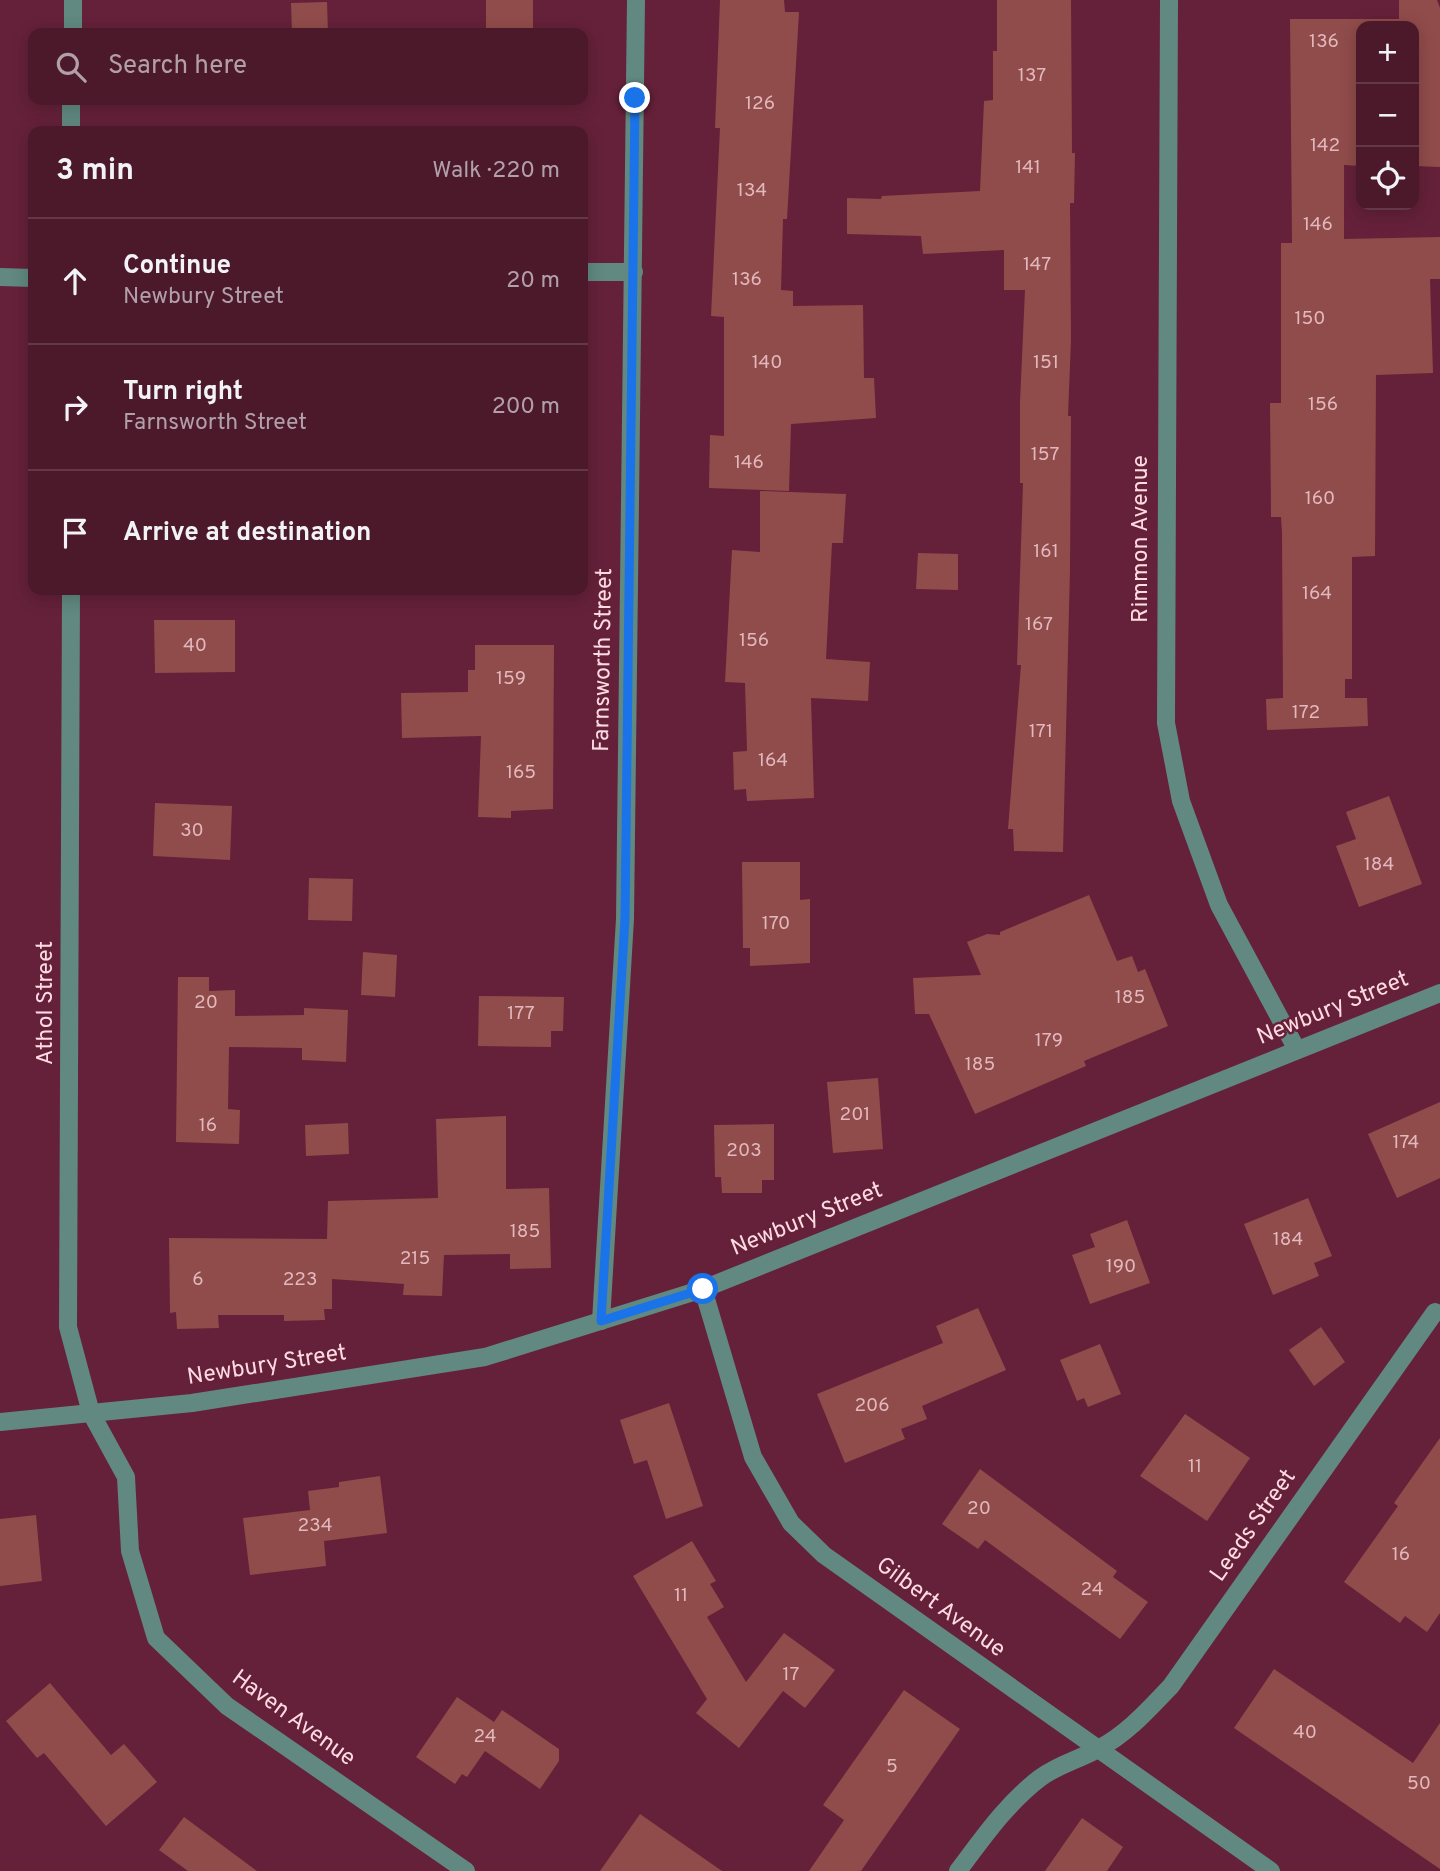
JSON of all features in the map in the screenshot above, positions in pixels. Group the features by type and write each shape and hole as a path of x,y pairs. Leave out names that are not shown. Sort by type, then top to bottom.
{"street":[{"path":"73,0 73,28"},
{"name":"Farnsworth Street","path":"601,1321 625,919 636,0"},
{"name":"Rimmon Avenue","path":"1169,0 1166,723 1181,800 1219,905 1297,1050"},
{"path":"71,105 71,126"},
{"path":"588,272 634,272"},
{"path":"0,277 28,278"},
{"name":"Athol Street","path":"71,595 68,1327 91,1413"},
{"name":"Newbury Street","path":"0,1422 192,1403 485,1357 703,1289 1440,993"},
{"name":"Gilbert Avenue","path":"703,1289 753,1457 791,1523 824,1555 1096,1750 1271,1871"},
{"name":"Leeds Street","path":"958,1871 1003,1812 1040,1778 1069,1759 1096,1750 1123,1734 1171,1686 1435,1312"},
{"name":"Haven Avenue","path":"91,1413 126,1477 130,1551 156,1638 227,1706 466,1871"}],"building":[{"path":"486,0 533,0 533,28 486,28"},
{"path":"720,0 784,0 785,12 799,12 787,219 783,219 781,290 793,291 793,306 863,305 864,378 874,378 876,418 791,424 789,491 709,488 710,435 724,436 724,317 711,316 720,128 715,128"},
{"path":"997,0 1071,0 1072,153 1075,153 1074,203 1070,203 1070,569 1063,852 1014,851 1013,829 1008,829 1021,665 1017,665 1023,483 1020,483 1020,402 1025,290 1004,290 1004,250 923,254 921,236 847,234 847,198 881,199 882,196 980,191 984,101 993,100"},
{"path":"1399,0 1437,0 1440,8 1440,167 1419,166 1419,21 1356,21 1356,166 1344,165 1344,239 1440,237 1440,279 1430,279 1433,373 1376,375 1375,556 1352,557 1352,679 1345,679 1345,698 1367,698 1368,726 1267,730 1266,699 1283,698 1282,533 1281,517 1271,517 1270,403 1281,403 1281,243 1292,243 1290,19 1399,19"},
{"path":"327,2 328,28 292,28 291,3"},
{"path":"760,491 846,494 843,543 832,543 826,659 870,662 868,701 811,698 814,798 747,801 746,789 734,790 733,752 747,751 745,683 725,682 732,550 760,552"},
{"path":"918,553 958,554 958,590 916,589"},
{"path":"154,620 235,620 235,672 155,673"},
{"path":"475,645 554,645 553,809 511,811 511,818 478,817 481,736 402,738 401,693 468,692 468,670 475,670"},
{"path":"1389,796 1422,884 1359,907 1336,846 1356,839 1346,812"},
{"path":"155,803 232,806 230,860 153,856"},
{"path":"742,862 800,862 800,900 810,899 810,963 750,966 750,948 743,948"},
{"path":"309,878 353,879 352,921 308,920"},
{"path":"1089,895 1117,961 1132,956 1138,972 1145,969 1168,1026 1084,1061 1086,1066 975,1114 929,1014 915,1014 913,978 981,975 967,942 987,934 1000,935 1000,932"},
{"path":"363,952 397,955 395,997 361,995"},
{"path":"178,977 209,977 209,991 235,990 235,1016 304,1015 304,1008 348,1010 346,1062 302,1060 302,1048 229,1047 228,1109 240,1110 239,1144 176,1142"},
{"path":"479,996 564,997 563,1031 551,1031 551,1047 478,1046"},
{"path":"878,1078 883,1149 833,1153 827,1082"},
{"path":"1440,1102 1440,1178 1397,1198 1368,1134"},
{"path":"506,1116 506,1189 549,1188 551,1268 510,1269 510,1254 444,1255 442,1296 403,1295 404,1284 332,1279 332,1309 324,1309 325,1320 284,1321 284,1315 218,1315 219,1328 177,1329 176,1312 170,1313 169,1238 327,1239 328,1201 438,1198 436,1119"},
{"path":"348,1123 349,1154 306,1156 305,1125"},
{"path":"774,1124 774,1180 762,1180 762,1193 722,1193 721,1177 715,1177 714,1125"},
{"path":"1308,1198 1332,1256 1314,1263 1319,1276 1273,1295 1244,1224"},
{"path":"1127,1220 1150,1283 1090,1304 1072,1255 1095,1247 1090,1234"},
{"path":"978,1308 1006,1370 922,1406 927,1419 901,1429 905,1439 845,1463 817,1394 943,1343 936,1326"},
{"path":"1321,1327 1345,1362 1314,1386 1289,1350"},
{"path":"1100,1344 1121,1394 1088,1407 1084,1398 1077,1401 1060,1360"},
{"path":"669,1403 703,1506 666,1519 647,1460 634,1464 620,1420"},
{"path":"1185,1414 1250,1458 1207,1521 1140,1476"},
{"path":"1440,1438 1440,1613 1427,1632 1405,1616 1400,1623 1344,1582 1398,1506 1394,1503"},
{"path":"980,1469 1117,1571 1113,1577 1148,1602 1120,1639 985,1540 978,1549 942,1524"},
{"path":"380,1476 387,1533 324,1541 326,1566 250,1575 243,1518 310,1510 308,1491 339,1487 339,1482"},
{"path":"36,1515 42,1581 0,1586 0,1519"},
{"path":"692,1541 716,1581 710,1584 724,1607 707,1617 746,1682 784,1633 835,1670 805,1708 783,1691 739,1748 696,1713 707,1699 633,1576"},
{"path":"1274,1669 1413,1763 1440,1723 1440,1869 1234,1728"},
{"path":"50,1683 111,1755 124,1744 157,1782 106,1826 44,1753 37,1758 6,1721"},
{"path":"904,1690 960,1729 861,1871 809,1871 844,1820 823,1805"},
{"path":"457,1697 494,1722 502,1710 559,1749 559,1761 540,1789 485,1751 467,1777 462,1774 455,1784 416,1757"},
{"path":"640,1814 722,1871 600,1871"},
{"path":"184,1817 257,1871 188,1871 159,1850"},
{"path":"1082,1818 1123,1847 1107,1871 1045,1871"}],"route":[{"path":"635,98 625,919 601,1321 703,1289"}]}
